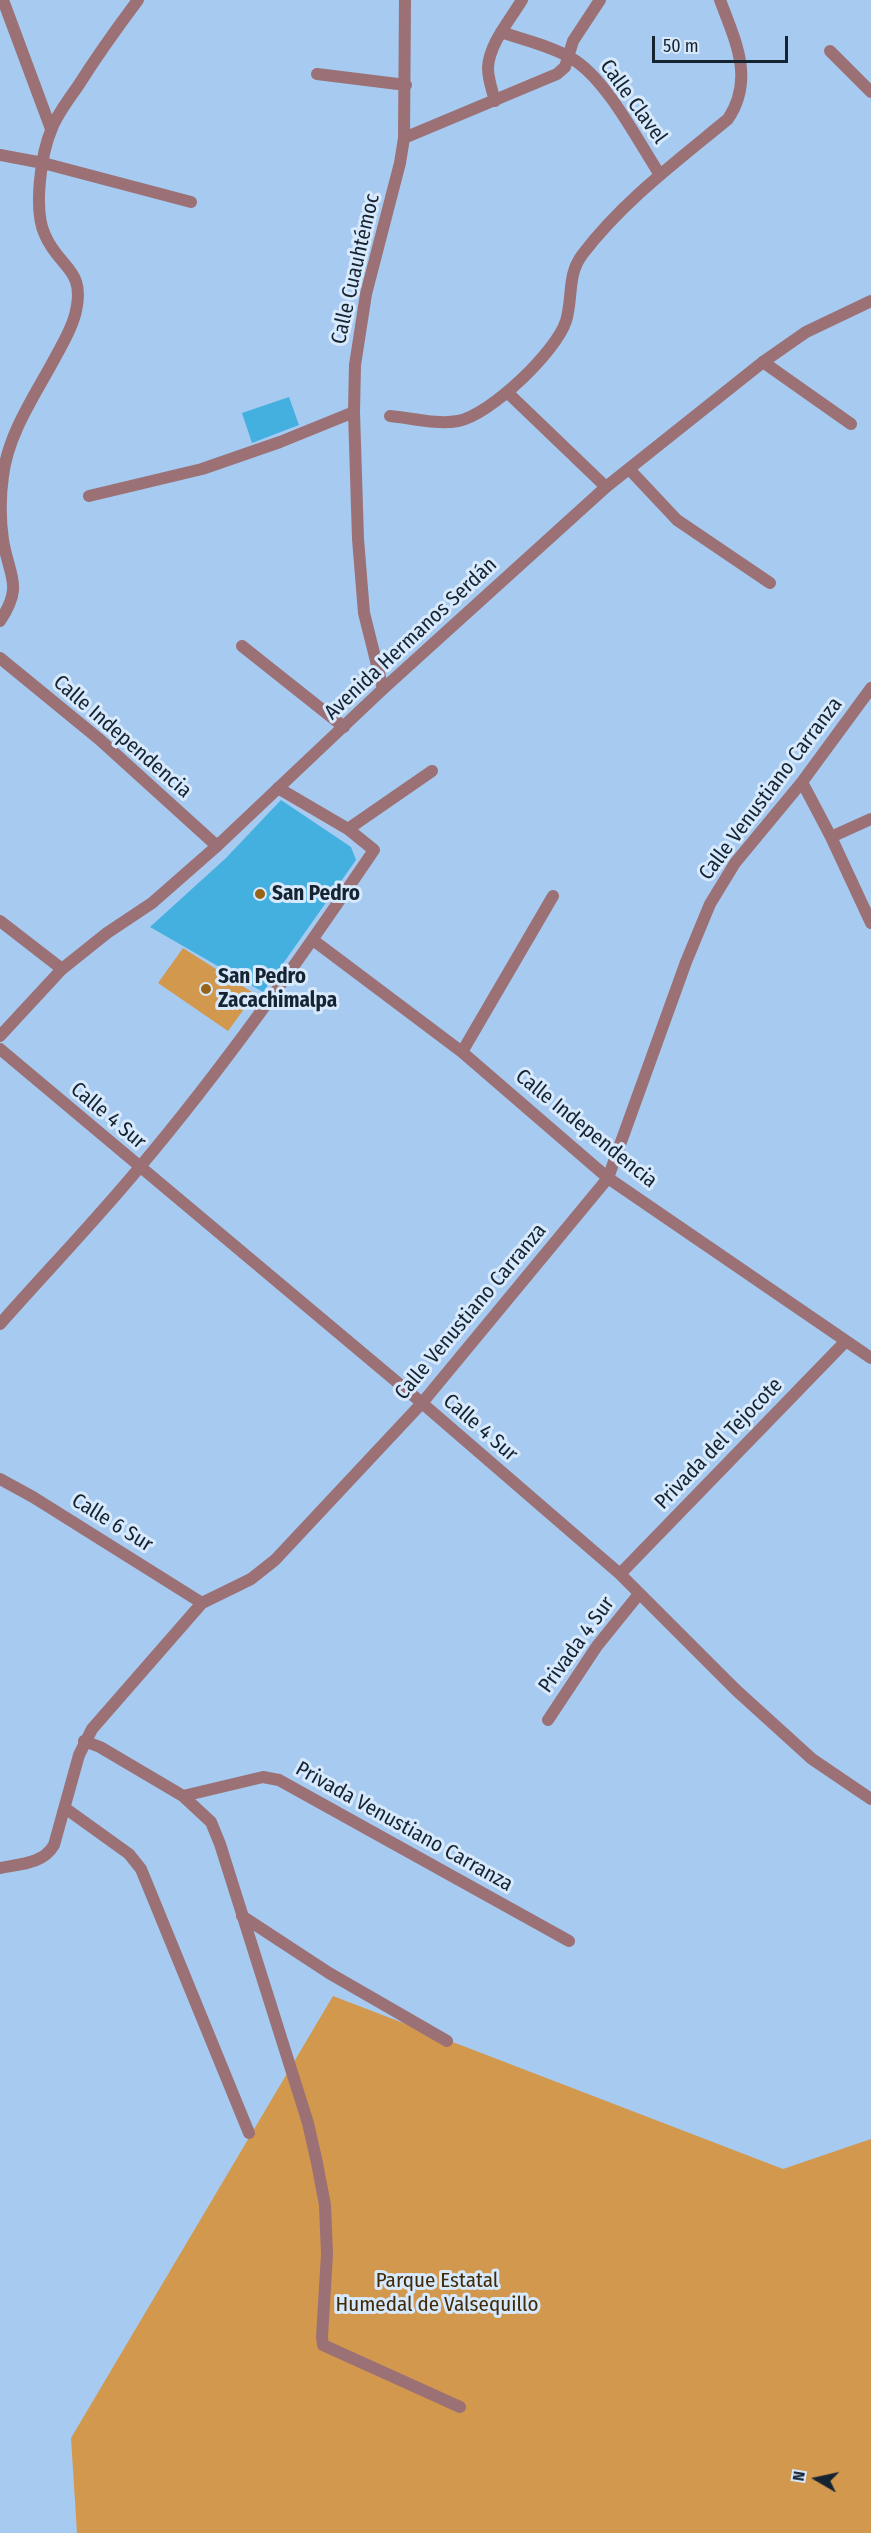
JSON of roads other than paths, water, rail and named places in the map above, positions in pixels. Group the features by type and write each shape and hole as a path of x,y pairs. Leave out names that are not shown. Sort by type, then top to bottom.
{"street":[{"path":"3,0 51,129"},
{"path":"0,621 9,609 14,592 14,582 3,542 1,512 7,453 67,334 77,302 78,285 74,273 58,257 45,237 41,224 39,189 43,163 51,129 104,46 138,0"},
{"name":"Calle Cuauhtémoc","path":"384,689 364,613 358,539 354,412 355,365 362,316 400,163 404,138 405,0"},
{"path":"495,100 488,68 490,57 501,32 522,0"},
{"path":"404,138 557,74 565,67 573,41 600,0"},
{"path":"390,416 457,421 472,417 507,392 542,359 565,323 570,305 572,273 580,257 621,210 728,119 736,107 742,84 740,54 720,0"},
{"name":"Calle Clavel","path":"501,32 569,56 597,79 660,175"},
{"path":"830,51 871,92"},
{"path":"317,74 406,85"},
{"path":"0,155 43,163 191,202"},
{"name":"Avenida Hermanos Serdán","path":"0,1036 62,969 107,933 152,903 217,846 384,689 606,487 763,362 806,332 871,301"},
{"path":"763,362 851,424"},
{"path":"507,392 606,487"},
{"path":"89,496 202,469 280,442 354,412"},
{"path":"0,441 7,453"},
{"path":"629,470 677,520 770,583"},
{"path":"242,646 344,727"},
{"name":"Calle Independencia","path":"0,658 99,740 217,846"},
{"name":"Calle Venustiano Carranza","path":"0,1868 40,1860 50,1852 84,1741 106,1712 202,1603 251,1579 275,1560 422,1403 608,1178 686,962 710,904 741,855 802,782 871,688"},
{"path":"348,829 432,771"},
{"path":"802,782 831,837 871,923"},
{"path":"0,1324 139,1168 235,1047 313,940 374,850 348,829 278,788"},
{"path":"831,837 871,819"},
{"path":"462,1052 553,896"},
{"path":"0,921 62,969"},
{"name":"Calle Independencia","path":"313,940 462,1052 608,1178 871,1358"},
{"name":"Calle 4 Sur","path":"0,1049 139,1168 422,1403 620,1574 736,1690 812,1759 871,1799"},
{"name":"Privada del Tejocote","path":"620,1574 845,1342"},
{"name":"Calle 6 Sur","path":"0,1479 33,1497 202,1603"},
{"name":"Privada 4 Sur","path":"548,1720 597,1646 639,1594"},
{"path":"84,1741 100,1747 183,1796 211,1822 220,1844 308,2123 319,2174 325,2205 327,2254 323,2345 460,2407"},
{"name":"Privada Venustiano Carranza","path":"183,1796 263,1777 279,1780 569,1941"},
{"path":"65,1808 129,1854 141,1869 249,2133"},
{"path":"242,1916 329,1973 447,2041"}],"place":[{"name":"San Pedro","path":"260,894"},
{"name":"San Pedro Zacachimalpa","path":"206,989"}],"park label":[{"name":"Parque Estatal Humedal de Valsequillo","path":"437,2293"}]}
